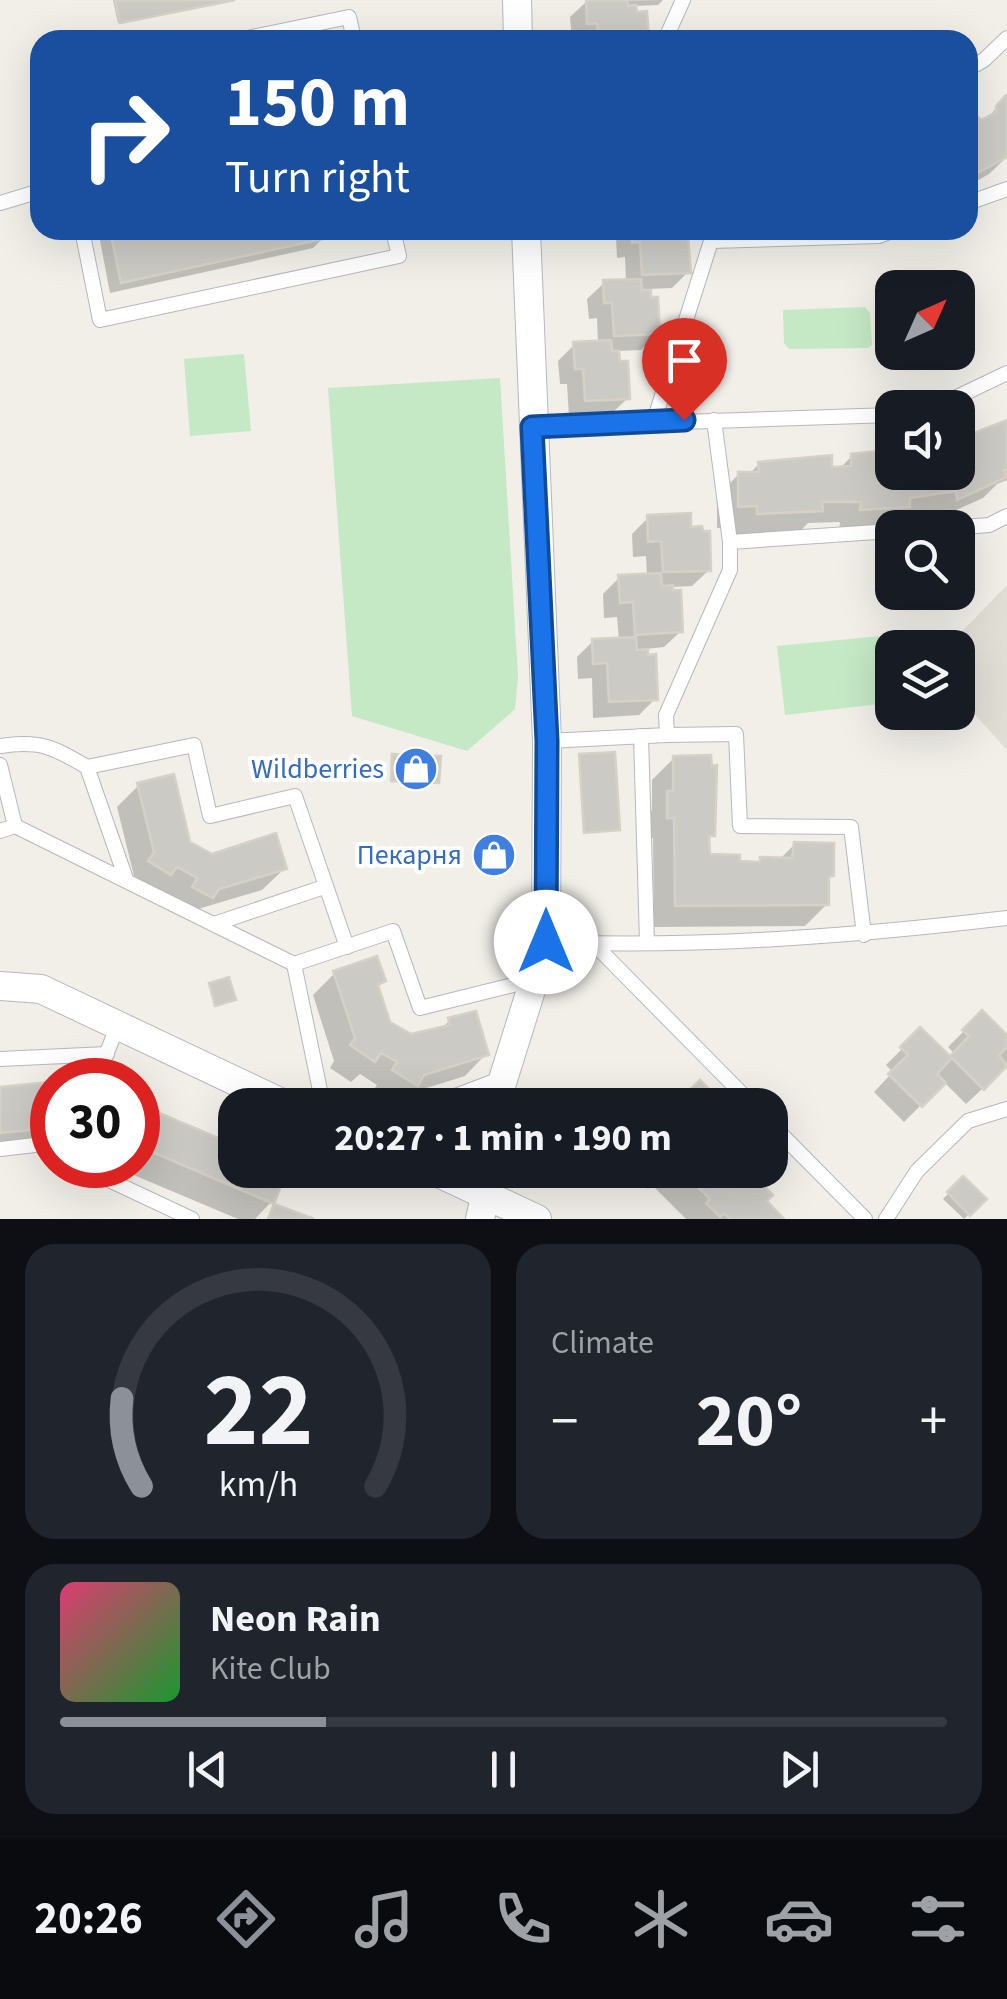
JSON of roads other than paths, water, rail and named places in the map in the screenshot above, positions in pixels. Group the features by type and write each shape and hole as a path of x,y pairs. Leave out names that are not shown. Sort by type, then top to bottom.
{"street":[{"path":"517,0 518,30"},
{"path":"504,1088 546,942 547,741 526,240"},
{"path":"0,986 42,989 250,1088"},
{"path":"485,1194 537,1219"}],"lane":[{"path":"670,30 683,0"},
{"path":"288,30 349,18 352,30"},
{"path":"978,63 1007,38"},
{"path":"978,199 1007,188"},
{"path":"0,202 30,194"},
{"path":"84,240 100,320 399,256 396,240"},
{"path":"654,421 709,240"},
{"path":"972,390 1007,373"},
{"path":"532,427 875,415"},
{"path":"667,735 666,715 730,570 714,420"},
{"path":"975,526 989,525 1007,516"},
{"path":"730,542 875,532"},
{"path":"547,741 736,734 740,826 851,826 864,934"},
{"path":"641,736 647,942"},
{"path":"0,746 30,742 52,746 87,766 194,745 210,816 295,796 347,947"},
{"path":"0,765 8,829 126,879 294,964 394,931 420,1008 536,979"},
{"path":"87,766 126,879"},
{"path":"214,924 324,887"},
{"path":"546,942 594,944 864,934 1007,918"},
{"path":"594,944 736,1088"},
{"path":"294,964 320,1088"},
{"path":"105,1058 118,1025"},
{"path":"0,1059 107,1054"},
{"path":"886,1219 918,1171 968,1121 1007,1109"},
{"path":"788,1140 865,1219"},
{"path":"0,1149 30,1146"},
{"path":"126,1188 192,1219"}],"place":[{"name":"Wildberries","path":"416,769"},
{"name":"Пекарня","path":"494,855"}]}
